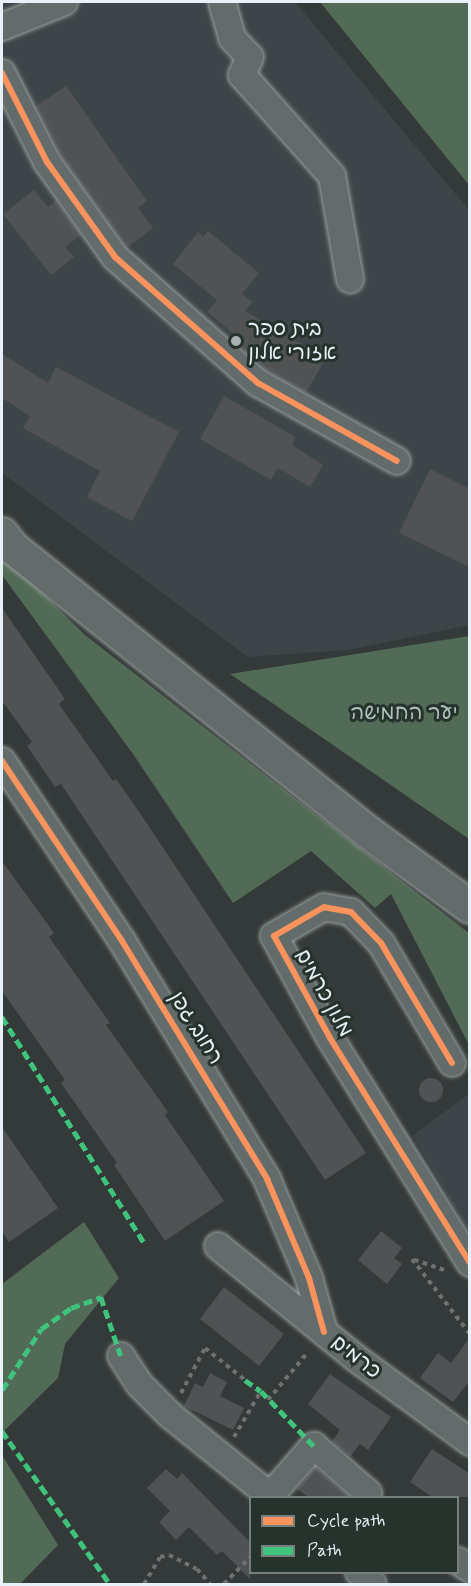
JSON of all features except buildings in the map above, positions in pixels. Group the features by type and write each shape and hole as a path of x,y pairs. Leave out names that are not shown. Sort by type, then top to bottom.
{"main road":[{"path":"2,534 13,548 359,826 470,907"}],"street":[{"path":"2,27 64,2"},
{"path":"222,2 232,38 250,57 242,75 332,176 350,279"},
{"path":"2,73 47,162 115,257 258,383 397,461"},
{"name":"רחוב גפן","path":"2,761 122,941 267,1179 309,1278 324,1332"},
{"name":"מלון כרמים","path":"452,1063 381,943 351,912 324,907 274,936 330,1038 469,1262"},
{"name":"כרמים","path":"218,1246 324,1332 470,1442"},
{"path":"121,1356 139,1384 170,1415 272,1496 314,1446 368,1493 367,1496"},
{"path":"361,1574 373,1584"}],"path":[{"path":"469,1262 454,1271 445,1271 412,1259 470,1334"},
{"path":"268,1400 324,1332"},
{"path":"170,1415 205,1348 245,1380"},
{"path":"222,1458 261,1391"},
{"path":"144,1584 160,1557 169,1555 197,1569 210,1584"},
{"path":"224,1584 249,1558"}],"shaded area":[{"name":"בית ספר אזורי אלון","path":"2,2 295,2 469,210 469,625 349,650 248,657 2,473"},
{"path":"469,1094 469,1233 413,1135"}],"green space":[{"path":"320,2 469,2 469,185"},
{"path":"2,553 85,635 469,933 469,1045 391,894 375,908 311,851 233,903 133,754 2,575"},
{"name":"יער החמישה","path":"469,636 469,839 230,674"},
{"path":"84,1222 119,1278 65,1344 58,1378 2,1433 2,1284"},
{"path":"2,1455 58,1545 20,1584 2,1584"}],"marked path":[{"path":"2,1017 145,1244"},
{"path":"2,1390 41,1329 71,1308 101,1297 121,1356"},
{"path":"245,1380 261,1391 314,1446"},
{"path":"2,1431 110,1584"}],"cycle path":[{"path":"2,73 47,162 115,257 258,383 397,461"},
{"path":"2,761 122,941 267,1179 309,1278 324,1332"},
{"path":"452,1063 381,943 351,912 324,907 274,936 330,1038 470,1263"}],"place":[{"name":"בית ספר אזורי אלון","path":"236,341"}]}
